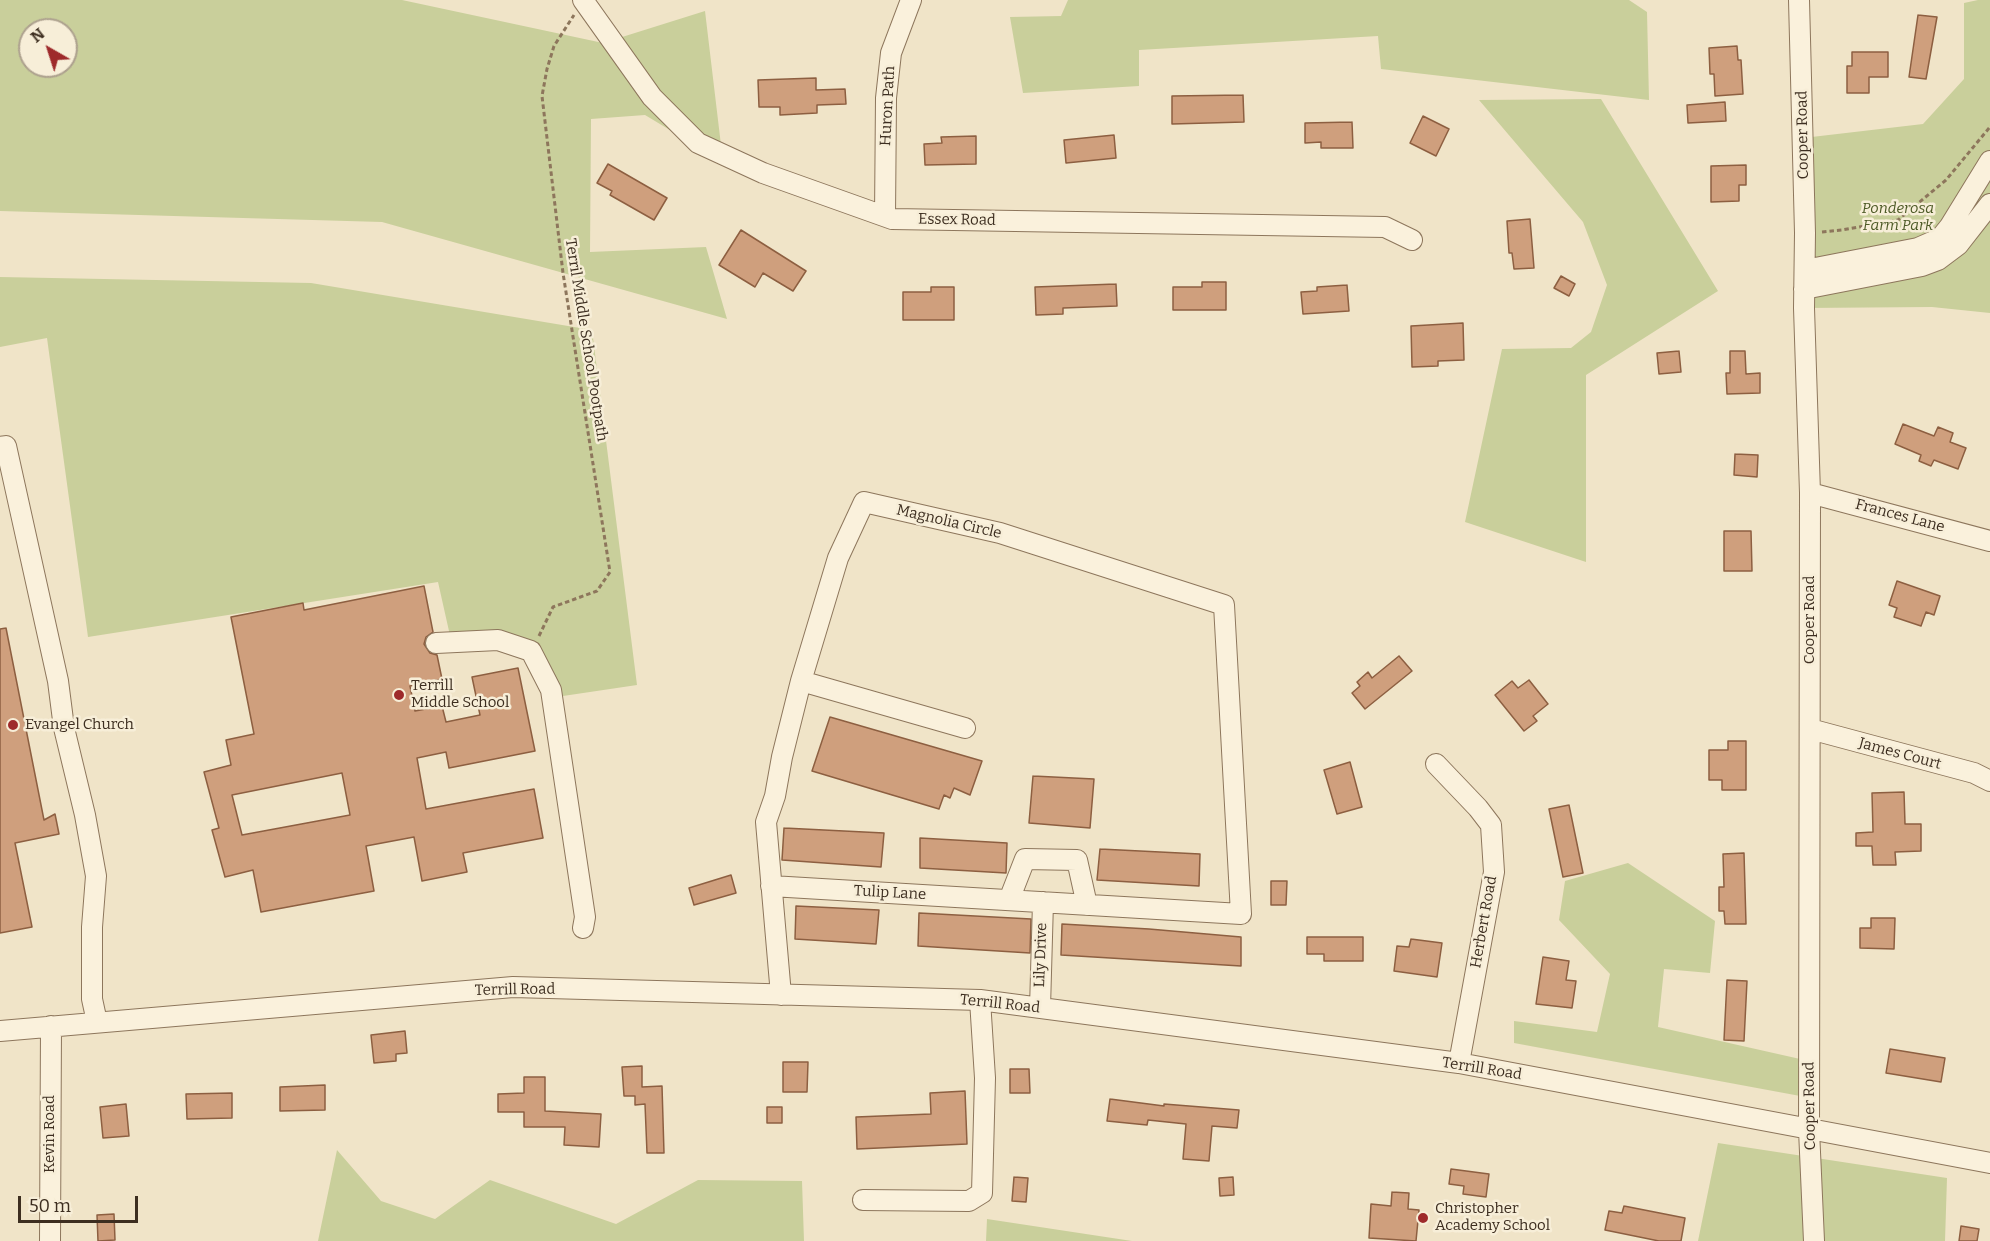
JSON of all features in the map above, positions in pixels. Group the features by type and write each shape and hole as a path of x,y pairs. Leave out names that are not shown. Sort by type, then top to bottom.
{"street":[{"name":"Huron Path","path":"885,216 886,98 891,53 911,0"},
{"name":"Cooper Road","path":"1799,0 1810,493 1809,1130 1814,1241"},
{"name":"Essex Road","path":"584,2 652,97 698,143 763,173 885,216 903,219 1385,226 1412,240"},
{"path":"1912,258 1926,244 1942,236 1990,161"},
{"path":"1804,279 1912,258 1938,260 1973,228 1990,204"},
{"path":"0,447 6,446 63,706 64,728 85,815 96,876 92,927 92,999 97,1023"},
{"name":"Frances Lane","path":"1810,493 1990,541"},
{"name":"Magnolia Circle","path":"781,995 766,822 775,796 801,681 838,558 864,502 1000,533 1224,605 1241,914"},
{"path":"436,644 498,640 531,651 551,690 585,916 583,928"},
{"path":"801,681 965,728"},
{"name":"James Court","path":"1810,729 1974,773 1990,781"},
{"name":"Herbert Road","path":"1436,764 1491,825 1494,872 1459,1063"},
{"path":"1009,900 1025,859 1077,860 1087,905"},
{"name":"Tulip Lane","path":"771,886 1241,914"},
{"name":"Lily Drive","path":"1040,1008 1043,902"},
{"name":"Terrill Road","path":"0,1031 513,987 980,1000 1459,1063 1990,1163"},
{"path":"862,1200 969,1201 981,1192 985,1078 980,1000"},
{"name":"Kevin Road","path":"50,1241 51,1026"}],"path":[{"name":"Terril Middle School Pootpath","path":"531,651 553,607 597,591 610,572 563,273 542,96 554,46 584,2"},
{"path":"1805,233 1842,230 1898,220 1946,180 1990,127"}],"green space":[{"path":"0,0 402,0 603,43 705,11 723,162 645,115 591,119 590,252 706,247 727,319 382,222 0,211"},
{"path":"1068,0 1629,0 1647,12 1649,100 1381,69 1378,36 1139,50 1139,86 1023,93 1010,17 1061,16"},
{"name":"Ponderosa Farm Park","path":"1990,0 1990,313 1932,307 1804,308 1803,138 1923,124 1964,79 1964,3"},
{"path":"1601,99 1718,291 1586,375 1586,562 1465,522 1502,349 1571,348 1591,332 1607,285 1583,222 1479,100"},
{"path":"0,277 311,283 592,330 637,685 563,696 528,640 451,640 438,582 88,637 47,338 0,347"},
{"path":"1628,863 1715,921 1710,973 1664,969 1658,1027 1809,1061 1811,1098 1514,1043 1514,1021 1597,1032 1610,974 1559,920 1565,881"},
{"path":"1718,1143 1947,1178 1945,1241 1698,1241"},
{"path":"337,1150 381,1201 435,1219 490,1180 616,1224 698,1180 802,1181 804,1241 318,1241"},
{"path":"987,1219 1132,1241 986,1241"}],"building":[{"path":"1918,15 1937,17 1926,79 1909,77"},
{"path":"1737,46 1738,60 1741,60 1743,94 1715,96 1714,74 1710,74 1709,48"},
{"path":"1852,52 1888,52 1888,77 1869,77 1869,93 1847,93 1847,66 1852,66"},
{"path":"816,78 816,90 845,89 846,104 817,105 817,113 780,115 780,107 759,107 758,80"},
{"path":"1243,95 1244,122 1172,124 1172,96"},
{"path":"1725,102 1726,121 1688,123 1687,105"},
{"path":"1423,116 1449,129 1436,156 1410,143"},
{"path":"1352,122 1353,148 1321,148 1321,142 1305,143 1305,123"},
{"path":"1114,135 1116,158 1066,163 1064,140"},
{"path":"976,136 976,164 925,165 924,144 942,143 941,137"},
{"path":"608,164 667,198 654,220 610,195 612,191 597,183"},
{"path":"1746,165 1746,185 1739,185 1739,201 1711,202 1711,166"},
{"path":"1530,219 1534,268 1514,269 1512,253 1509,253 1507,221"},
{"path":"741,230 806,271 793,291 763,273 755,287 719,265"},
{"path":"1561,276 1575,284 1569,296 1554,288"},
{"path":"1202,282 1226,282 1226,310 1173,310 1173,287 1202,287"},
{"path":"1116,284 1117,306 1063,308 1063,314 1036,315 1035,287"},
{"path":"1347,285 1349,311 1303,314 1301,292 1317,291 1317,287"},
{"path":"931,287 954,287 954,320 903,320 903,292 931,292"},
{"path":"1463,323 1464,360 1438,361 1438,366 1412,367 1411,326"},
{"path":"1679,351 1681,372 1659,374 1657,353"},
{"path":"1730,351 1745,351 1746,374 1760,373 1760,393 1727,394 1726,373 1730,373"},
{"path":"1903,424 1934,436 1938,427 1953,433 1950,442 1966,448 1958,469 1934,460 1931,466 1919,461 1921,455 1895,444"},
{"path":"1735,454 1758,455 1757,477 1734,475"},
{"path":"1724,531 1751,531 1752,571 1724,571"},
{"path":"1897,581 1940,596 1934,615 1926,612 1921,626 1894,617 1897,608 1889,605"},
{"path":"424,586 433,632 426,637 424,644 430,653 437,655 442,679 410,686 415,711 442,706 446,722 480,715 472,677 518,668 535,751 449,768 446,752 417,758 426,809 534,789 543,838 463,853 467,872 422,881 414,837 366,846 374,891 261,912 253,870 225,877 212,830 219,828 204,772 231,765 226,740 254,734 231,617 303,603 304,610","holes":["342,773 350,815 242,835 232,795"]},
{"name":"Evangel Church","path":"6,628 44,820 55,814 59,834 15,843 32,927 0,933 0,629"},
{"path":"1399,656 1412,671 1365,709 1352,693 1360,686 1357,682 1368,672 1372,678"},
{"path":"1529,680 1548,704 1533,716 1537,721 1524,731 1495,695 1512,681 1518,688"},
{"path":"830,717 982,761 970,795 954,788 950,798 944,795 939,809 812,771"},
{"path":"1728,741 1746,741 1746,790 1722,790 1722,780 1709,780 1709,750 1728,750"},
{"path":"1350,762 1362,807 1337,814 1324,770"},
{"path":"1033,776 1094,779 1090,828 1029,823"},
{"path":"1904,792 1905,824 1921,824 1921,851 1895,852 1896,865 1873,865 1872,846 1856,846 1856,833 1873,832 1872,793"},
{"path":"1569,805 1583,873 1563,877 1549,809"},
{"path":"784,828 884,833 881,867 782,860"},
{"path":"920,838 1007,843 1006,873 920,868"},
{"path":"1100,849 1200,854 1199,886 1097,880"},
{"path":"1744,853 1746,924 1725,924 1724,911 1719,911 1719,887 1724,887 1723,854"},
{"path":"731,875 736,893 694,905 689,888"},
{"path":"1271,881 1287,881 1286,905 1271,905"},
{"path":"796,906 879,910 876,944 795,939"},
{"path":"919,913 1031,919 1030,953 918,946"},
{"path":"1871,918 1895,918 1894,949 1860,948 1860,928 1871,928"},
{"path":"1062,924 1241,937 1241,966 1061,955"},
{"path":"1307,937 1363,937 1363,961 1324,961 1324,954 1307,954"},
{"path":"1411,939 1442,943 1437,977 1394,971 1397,946 1409,947"},
{"path":"1543,957 1569,961 1566,980 1576,981 1572,1008 1536,1004"},
{"path":"1727,980 1747,981 1744,1041 1724,1040"},
{"path":"405,1031 407,1053 396,1054 396,1061 374,1063 371,1035"},
{"path":"1890,1049 1945,1058 1941,1082 1886,1073"},
{"path":"783,1062 808,1062 807,1092 783,1092"},
{"path":"642,1066 642,1087 662,1086 664,1153 647,1153 645,1104 635,1105 635,1096 624,1096 622,1067"},
{"path":"1010,1069 1029,1069 1030,1093 1010,1093"},
{"path":"524,1077 545,1077 545,1111 601,1114 599,1147 564,1145 565,1127 524,1127 524,1112 498,1112 498,1094 524,1093"},
{"path":"325,1085 325,1110 280,1111 280,1087"},
{"path":"965,1091 967,1144 857,1149 856,1117 931,1114 930,1093"},
{"path":"232,1093 232,1118 187,1119 186,1094"},
{"path":"1110,1099 1164,1106 1164,1104 1239,1110 1237,1128 1212,1126 1209,1161 1183,1159 1186,1124 1148,1120 1147,1125 1107,1121"},
{"path":"126,1104 129,1136 103,1138 100,1107"},
{"path":"767,1107 782,1107 782,1123 767,1123"},
{"path":"1451,1169 1489,1174 1486,1197 1463,1194 1464,1186 1449,1184"},
{"path":"1014,1177 1028,1178 1026,1202 1012,1201"},
{"path":"1233,1177 1234,1195 1220,1196 1219,1178"},
{"path":"1392,1192 1409,1193 1408,1209 1419,1210 1416,1241 1369,1238 1371,1204 1391,1206"},
{"path":"1624,1206 1685,1218 1681,1241 1659,1241 1605,1230 1609,1211 1622,1213"},
{"path":"114,1214 115,1240 98,1241 97,1215"},
{"path":"1961,1226 1979,1229 1977,1241 1959,1241"}],"place":[{"name":"Terrill Middle School","path":"399,695"},
{"name":"Evangel Church","path":"13,725"},
{"name":"Christopher Academy School","path":"1423,1218"}]}
